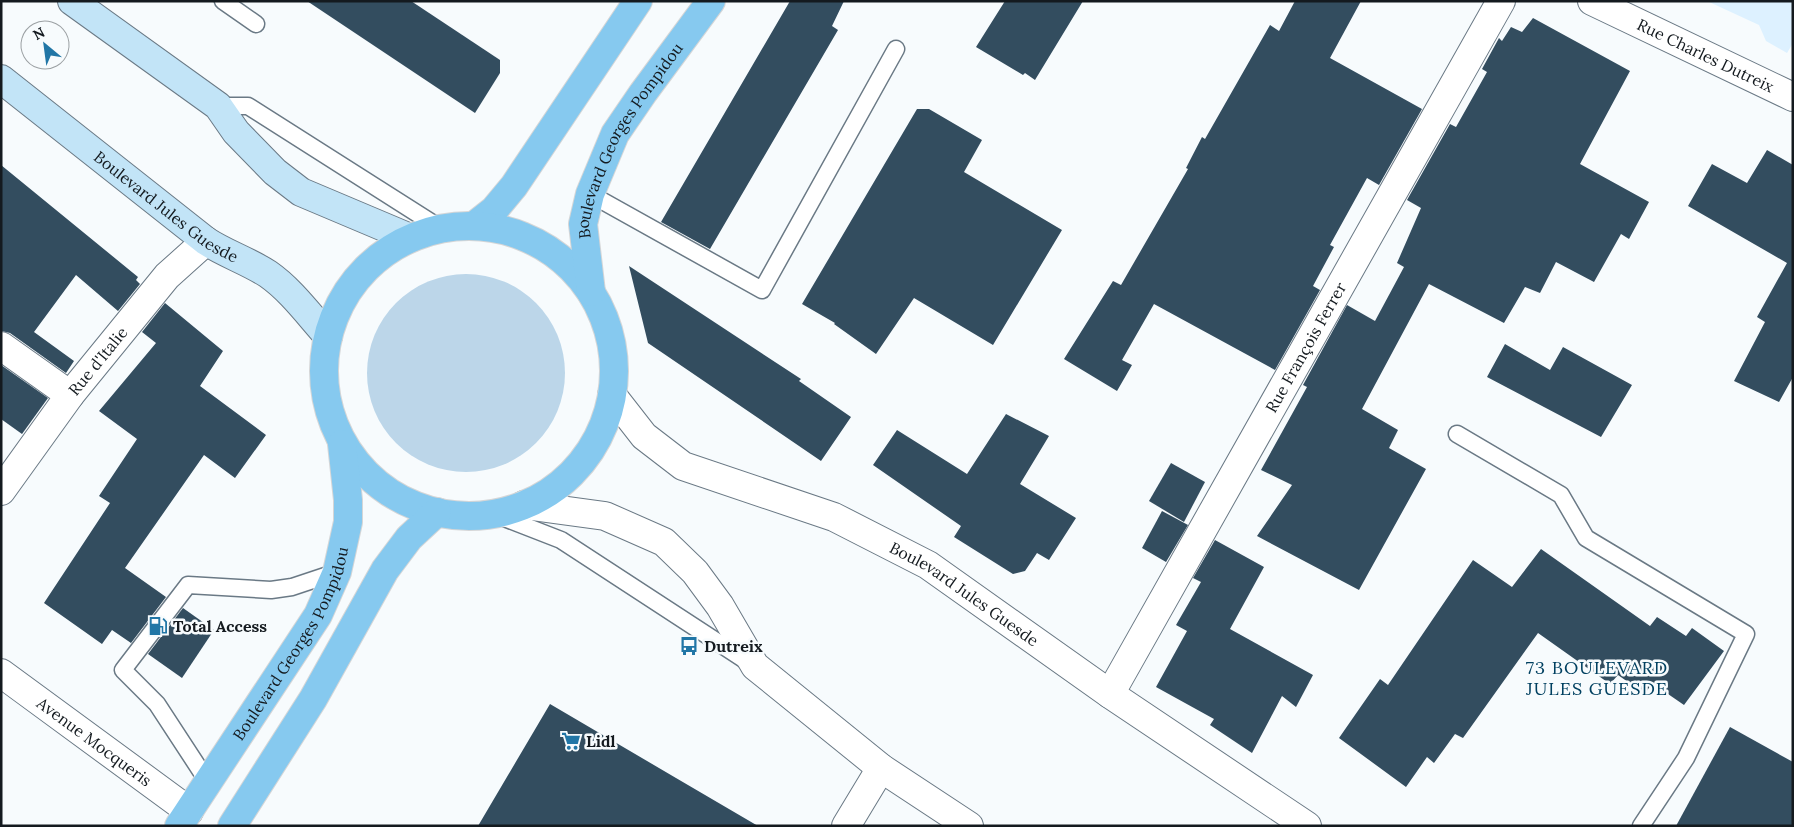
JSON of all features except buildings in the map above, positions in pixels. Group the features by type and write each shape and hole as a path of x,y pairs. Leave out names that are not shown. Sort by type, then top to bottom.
{"main road":[{"path":"72,1 218,106 236,132 275,172 301,192 410,238"},
{"path":"475,225 494,210 514,186 638,1"},
{"name":"Boulevard Georges Pompidou","path":"591,292 583,224 590,194 615,134 711,1"},
{"name":"Boulevard Jules Guesde","path":"1,79 206,241 226,254 269,275 294,298 328,336"},
{"name":"Boulevard Georges Pompidou","path":"184,818 318,615 337,572 348,522 348,500 342,444 329,412 323,374 328,336 345,296 373,262 410,238 440,228 475,225 510,232 541,245 569,265 591,292 605,320 612,350 612,394 601,430 582,461 556,487 524,505 494,514 466,516 437,512 400,499 367,475 342,444"},
{"path":"232,826 313,699 385,570 409,538 437,512"}],"street":[{"name":"Rue François Ferrer","path":"1110,694 1501,1"},
{"name":"Rue Charles Dutreix","path":"1592,1 1793,97"},
{"name":"Rue d'Italie","path":"1,491 70,395 166,276 206,241"},
{"path":"1,346 70,395"},
{"name":"Boulevard Jules Guesde","path":"612,394 644,436 683,466 834,516 928,565 1110,694 1307,826"},
{"path":"524,505 605,516 664,542 700,579 720,606 754,666 881,768 969,826"},
{"name":"Avenue Mocqueris","path":"1,672 184,818"},
{"path":"846,826 881,768"}],"lane":[{"path":"223,1 256,24"},
{"path":"590,194 762,290 896,49"},
{"path":"218,106 248,106 440,228"},
{"path":"1457,434 1561,496 1586,538 1746,634 1686,758 1641,826"},
{"path":"494,514 561,540 754,666"},
{"path":"208,782 157,704 123,670 188,585 272,590 292,587 337,572"}],"shaded area":[{"path":"1707,1 1793,1 1793,43 1787,53 1766,41 1759,25"},
{"path":"456,274 476,274 495,278 513,286 529,296 543,310 561,344 565,373 561,402 553,420 543,436 529,450 495,468 476,472 456,472 437,468 419,460 403,450 389,436 371,402 367,383 367,363 371,344 379,326 389,310 403,296 437,278"}],"place":[{"name":"Total Access","path":"158,626"},
{"name":"Dutreix","path":"689,646"},
{"name":"Lidl","path":"571,741"}],"district":[{"name":"73 BOULEVARD JULES GUESDE","path":"1597,678"}]}
